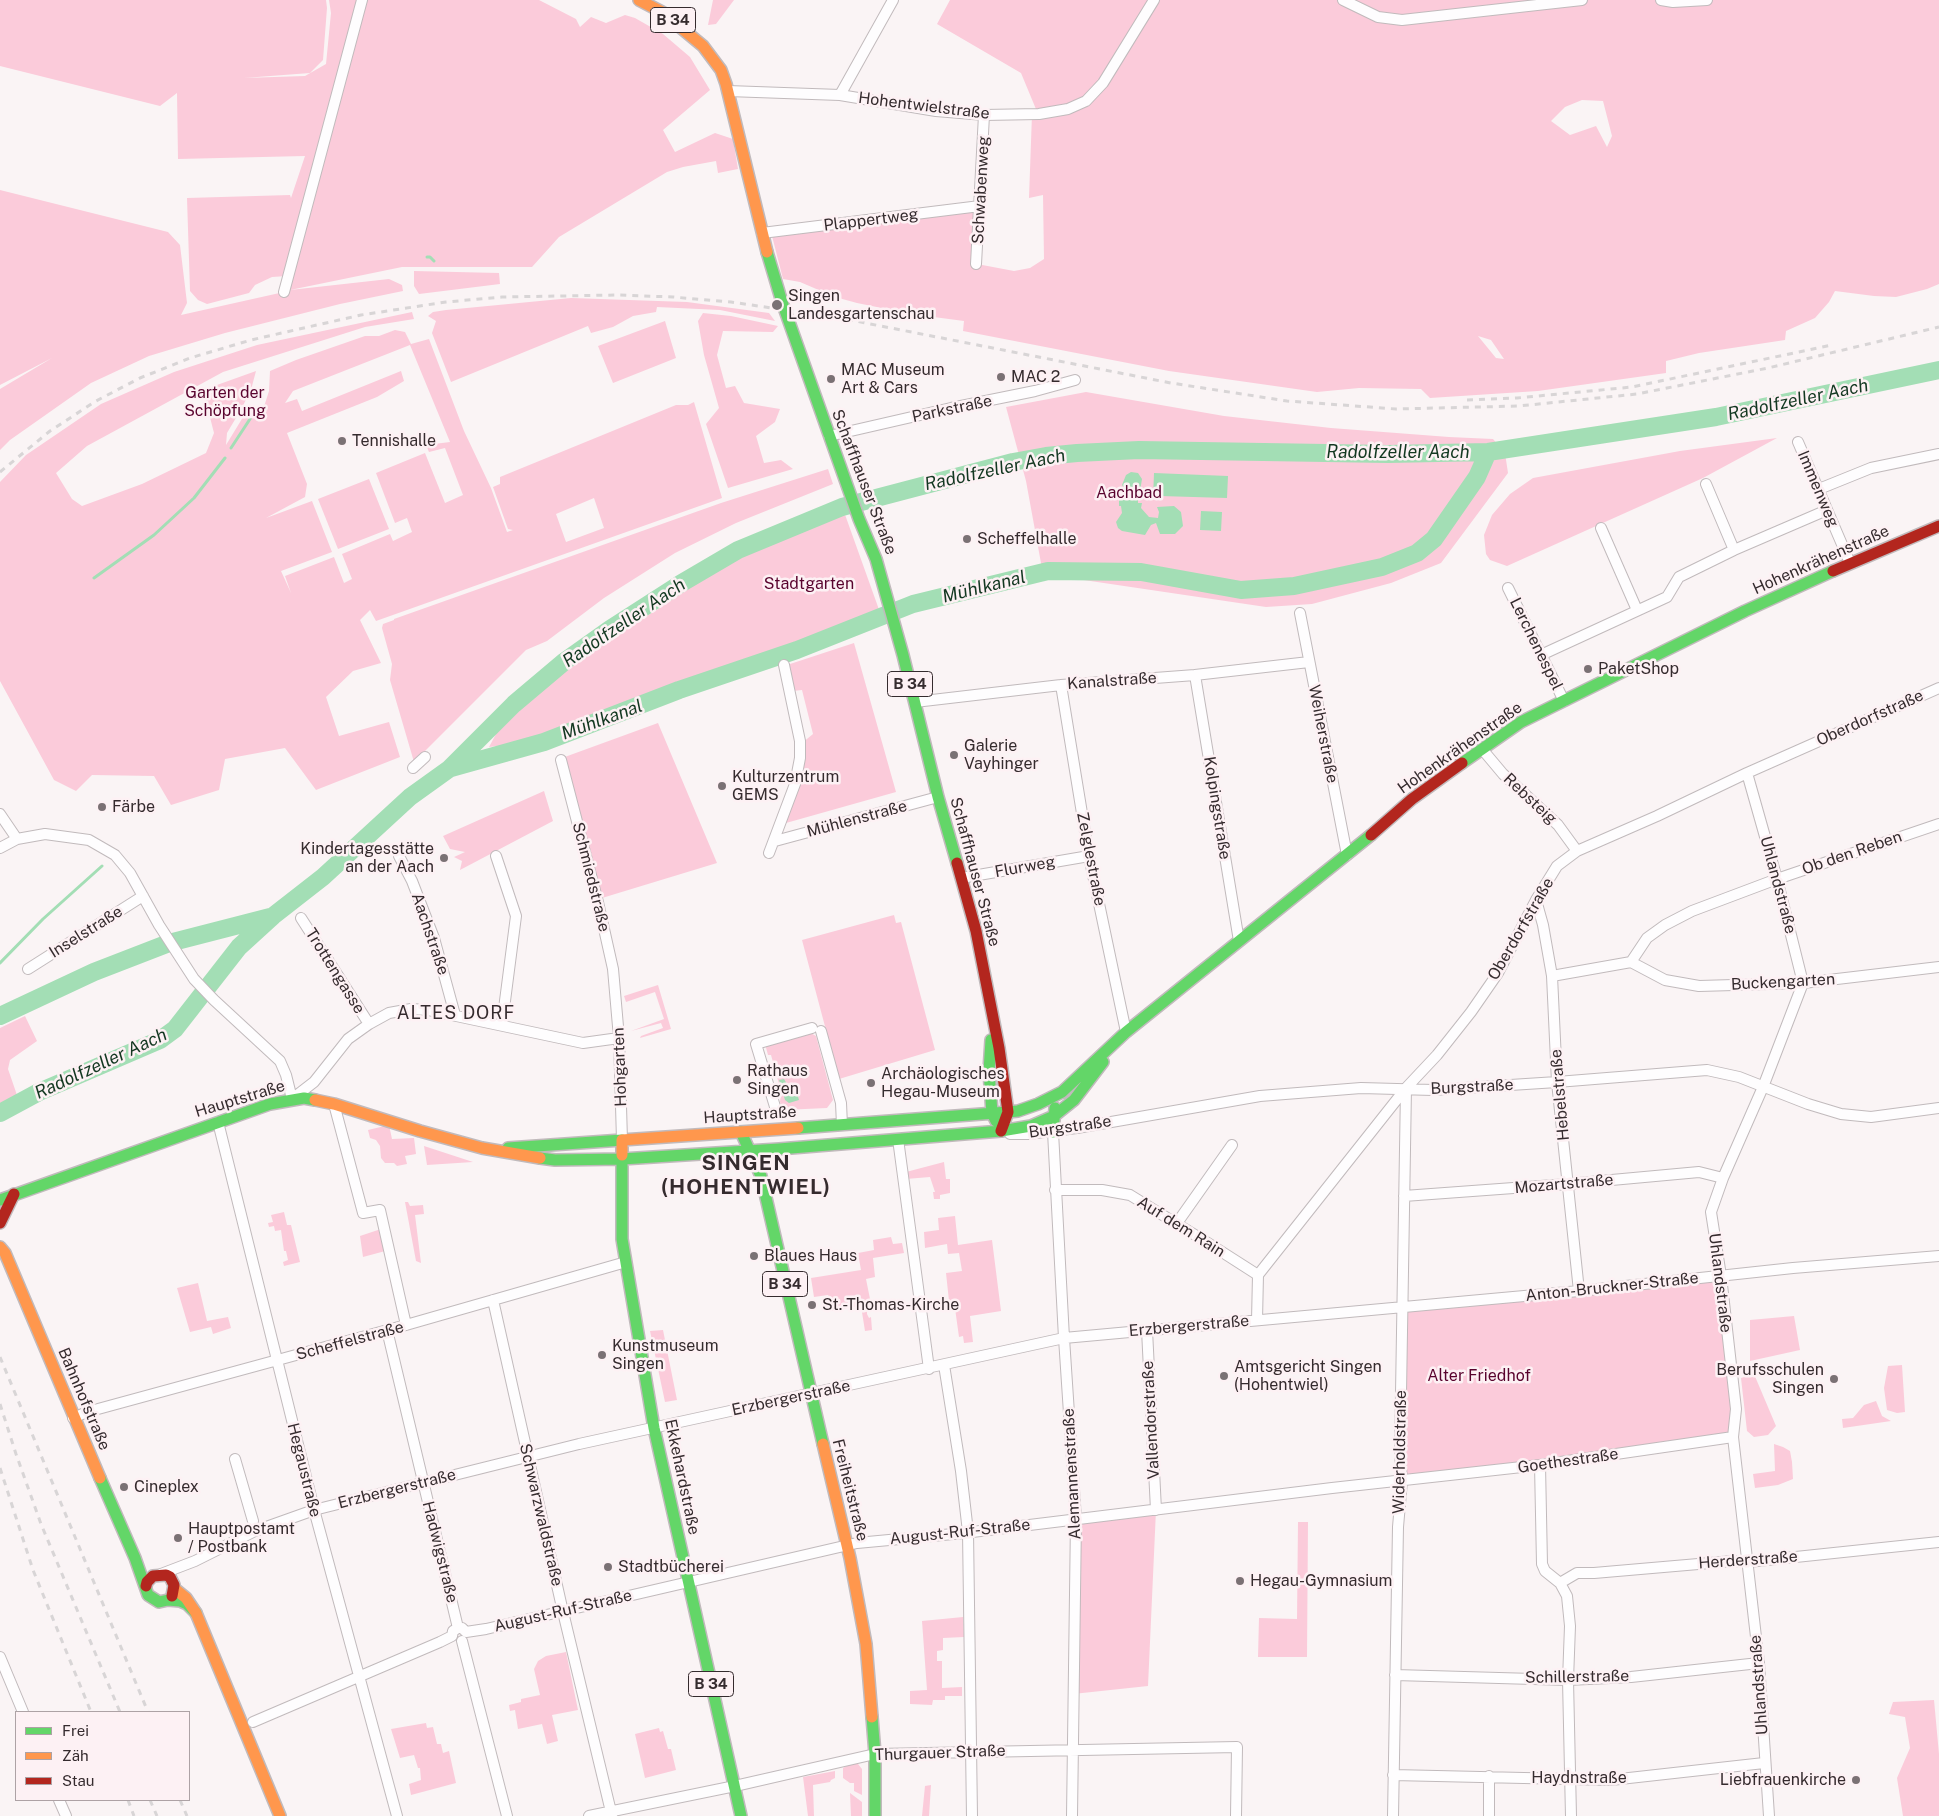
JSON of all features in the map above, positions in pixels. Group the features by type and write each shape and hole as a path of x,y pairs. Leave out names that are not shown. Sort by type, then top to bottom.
{"main road":[{"name":"Schaffhauser Straße","path":"639,0 662,12 703,46 720,70 728,91 762,233 782,302 859,520 876,558 915,702 938,797 978,940 999,1048 1008,1112 1001,1131"},
{"name":"Hohenkrähenstraße","path":"1008,1112 1038,1104 1062,1092 1126,1032 1347,855 1412,799 1521,722 1746,611 1850,563 1939,526"},
{"name":"Schaffhauser Straße","path":"991,1014 989,1071 992,1113 1001,1131"},
{"name":"Hohenkrähenstraße","path":"1001,1131 1031,1126 1054,1116 1074,1100 1126,1032"},
{"path":"1054,1132 1056,1104 1062,1092"},
{"name":"Hauptstraße","path":"0,1200 270,1104 304,1098 334,1104 482,1148 540,1158 622,1159 779,1149 1001,1131"},
{"name":"Hauptstraße","path":"495,1150 1008,1112"},
{"name":"Freiheitstraße","path":"741,1132 751,1150 761,1176 810,1393 847,1545 866,1644 875,1754 875,1816"},
{"name":"Ekkehardstraße","path":"622,1140 621,1212 626,1262 654,1428 741,1816"},
{"path":"761,1176 768,1161 779,1149"},
{"name":"Bahnhofstraße","path":"14,1194 0,1223 2,1250 135,1558 148,1595 151,1599 159,1602 176,1600 187,1604 196,1613"},
{"path":"135,1558 159,1574 170,1577 175,1587 186,1598 196,1613 280,1816"},
{"path":"146,1586 150,1578 159,1574"},
{"path":"168,1600 171,1598 175,1587"}],"street":[{"path":"284,292 362,0"},
{"path":"840,95 893,0"},
{"name":"Hohentwielstraße","path":"728,91 840,95 936,110 984,115 1039,114 1068,110 1086,101 1103,83 1154,0"},
{"path":"1343,0 1378,17 1402,20 1582,0"},
{"path":"1661,0 1673,2 1707,0"},
{"name":"Schwabenweg","path":"976,264 984,115"},
{"name":"Plappertweg","path":"762,233 980,206"},
{"name":"Parkstraße","path":"829,436 1035,391 1075,380"},
{"name":"Immenweg","path":"1798,442 1850,563"},
{"path":"1819,488 1871,468 1939,454"},
{"path":"1706,484 1734,550"},
{"path":"1541,655 1667,597 1679,578 1734,550 1827,510"},
{"path":"1601,528 1637,610"},
{"name":"Lerchenespel","path":"1508,588 1564,701"},
{"name":"Weiherstraße","path":"1300,613 1347,855"},
{"name":"Kanalstraße","path":"915,702 1061,685 1195,675 1309,662"},
{"name":"Mühlenstraße","path":"769,853 796,784 800,758 800,741 784,665"},
{"name":"Kolpingstraße","path":"1195,675 1239,941"},
{"name":"Zelglestraße","path":"1061,685 1090,856 1126,1032"},
{"name":"Oberdorfstraße","path":"1258,1275 1406,1088 1437,1055 1470,1012 1498,973 1536,900 1557,866 1578,851 1747,773 1939,688"},
{"name":"Rebsteig","path":"1482,749 1503,774 1558,825 1578,851"},
{"path":"413,768 425,757"},
{"name":"Schmiedstraße","path":"561,760 612,960 616,994"},
{"name":"Uhlandstraße","path":"1747,773 1777,879 1803,984 1763,1087 1723,1178 1711,1212 1721,1276 1736,1409 1733,1436 1759,1663 1764,1763 1769,1816"},
{"name":"Mühlenstraße","path":"775,841 938,797"},
{"path":"0,814 17,839"},
{"name":"Ob den Reben","path":"1631,962 1647,938 1665,925 1692,911 1777,879 1939,824"},
{"path":"0,848 17,839 45,834 89,840 115,855 130,873 159,926 194,979 280,1062 286,1075 292,1099 314,1082 348,1039 368,1024 389,1013 411,1009 428,1010 502,1024 582,1043 619,1038"},
{"name":"Aachstraße","path":"399,856 412,881 434,938 456,1015"},
{"path":"496,856 516,916 502,1024"},
{"name":"Flurweg","path":"961,878 1090,856"},
{"name":"Inselstraße","path":"28,968 143,896"},
{"name":"Hebelstraße","path":"1536,900 1543,925 1552,976 1557,1082 1579,1291"},
{"name":"Trottengasse","path":"301,918 368,1024"},
{"path":"1552,976 1631,962"},
{"name":"Buckengarten","path":"1631,962 1650,974 1665,980 1699,986 1803,984 1939,967"},
{"name":"Hohgarten","path":"616,994 622,1140"},
{"path":"776,1110 756,1044 816,1029 842,1103 842,1125"},
{"name":"Burgstraße","path":"1001,1131 1008,1134 1054,1132 1260,1096 1361,1088 1433,1090 1707,1070 1739,1077 1808,1104 1841,1114 1871,1117 1939,1108"},
{"name":"Widerholdstraße","path":"1393,1816 1398,1527 1402,1481 1400,1454 1404,1308 1406,1088"},
{"path":"334,1104 363,1213 380,1210 406,1325"},
{"name":"Hegaustraße","path":"218,1122 314,1510 397,1816"},
{"name":"Alemannenstraße","path":"1054,1132 1055,1190 1076,1519 1072,1816"},
{"path":"898,1139 929,1369"},
{"path":"1177,1223 1232,1145"},
{"name":"Mozartstraße","path":"1404,1196 1699,1172 1723,1178"},
{"name":"Auf dem Rain","path":"1055,1190 1085,1189 1119,1192 1130,1195 1258,1275"},
{"name":"Anton-Bruckner-Straße","path":"1404,1308 1939,1256"},
{"name":"Scheffelstraße","path":"73,1418 87,1412 406,1325 626,1262"},
{"path":"1257,1320 1258,1275"},
{"name":"Schwarzwaldstraße","path":"493,1300 563,1612 612,1814"},
{"name":"Erzbergerstraße","path":"159,1574 195,1561 255,1531 314,1510 528,1456 810,1393 944,1366 1064,1338 1404,1308"},
{"name":"Hadwigstraße","path":"387,1330 459,1634 507,1816"},
{"name":"Vallendorstraße","path":"1147,1330 1156,1510"},
{"path":"944,1366 968,1532 972,1816"},
{"name":"Goethestraße","path":"1402,1481 1540,1465 1733,1436"},
{"path":"236,1459 252,1521"},
{"path":"1540,1465 1542,1564 1545,1571 1560,1583 1567,1596 1570,1626 1568,1680 1571,1816"},
{"name":"August-Ruf-Straße","path":"253,1722 459,1634 563,1612 847,1545 1402,1481"},
{"name":"Herderstraße","path":"1560,1583 1577,1573 1733,1560 1748,1562 1939,1542"},
{"name":"Erzbergerstraße","path":"175,1587 180,1575 195,1561"},
{"path":"0,1657 23,1711"},
{"name":"Schillerstraße","path":"1395,1675 1568,1680 1630,1677 1759,1663"},
{"name":"Thurgauer Straße","path":"589,1816 612,1814 875,1754 1237,1747 1236,1816"},
{"name":"Haydnstraße","path":"1393,1775 1611,1780 1764,1763"},
{"path":"1489,1776 1489,1816"},
{"path":"59,1801 66,1816"}],"green space":[{"path":"0,0 326,0 323,60 310,73 244,78 305,76 326,64 331,13 329,0 539,0 576,19 580,27 591,17 606,23 625,15 635,18 663,34 690,57 710,90 663,130 675,152 715,133 733,139 738,169 718,173 716,161 667,172 559,237 532,267 402,267 290,290 389,279 402,285 403,291 340,304 225,333 149,356 91,383 10,440 0,450 0,389 52,358 0,385 0,190 168,232 180,245 187,303 181,315 284,292 287,276 272,277 255,285 249,293 207,304 198,300 190,291 187,198 290,195 291,198 305,156 178,159 177,93 160,106 0,66"},
{"path":"713,0 734,0 716,24 708,25"},
{"path":"950,0 1939,0 1939,284 1896,297 1835,291 1829,302 1815,318 1786,331 1785,340 1699,353 1666,361 1666,373 1538,391 1430,398 1421,389 1359,388 1317,392 1169,371 963,331 964,321 911,314 857,303 835,297 800,282 783,279 771,232 980,206 977,264 1014,271 1030,268 1044,259 1043,195 1029,198 1032,114 1038,114 1021,73 937,24","holes":["1582,100 1603,101 1612,136 1607,147 1596,126 1570,135 1551,121 1565,107","1478,336 1491,340 1504,359 1496,358"]},
{"path":"414,271 499,273 500,284 419,294 414,286"},
{"path":"571,298 687,302 769,313 775,321 720,310 657,307 656,312 633,316 613,327 591,333 588,326 451,382 432,333 436,321 428,316 433,312"},
{"name":"Garten der Schöpfung","path":"412,312 414,319 365,327 223,372 87,446 56,473 72,499 82,506 142,484 206,453 214,433 203,390 256,371 243,406 227,433 226,445 248,409 262,413 269,391 270,371 365,336 379,336 395,330 405,332 411,344 429,339 464,431 491,488 507,532 513,530 508,529 493,487 500,484 500,477 676,405 688,405 694,402 722,498 376,621 370,610 360,620 381,663 353,671 326,697 339,736 389,722 400,757 316,790 285,748 225,759 219,790 171,805 154,776 92,775 76,791 54,780 0,681 0,482 26,455 101,404 174,372 257,345","holes":["410,345 450,442 426,445 429,452 445,448 463,495 445,503 425,453 376,473 395,523 407,518 412,532 393,541 390,534 342,554 352,579 344,583 334,557 285,576 291,593 281,571 332,552 312,501 266,518 305,497 307,484 287,433 377,397 404,381 401,371 302,411 297,399 285,403 293,391","594,498 604,528 566,542 556,514"]},
{"path":"703,313 731,316 778,326 773,332 723,331 717,355 726,388 735,386 744,403 780,409 775,422 756,436 764,463 781,460 793,469 728,488 706,424 719,408 704,355 698,321"},
{"path":"665,321 676,358 613,383 598,346"},
{"name":"Aachbad","path":"1086,392 1224,416 1331,428 1493,439 1505,453 1508,473 1441,563 1391,583 1312,604 1266,607 1043,574 1026,481 1006,407"},
{"path":"1777,438 1703,478 1507,566 1490,560 1486,554 1484,535 1492,515 1510,494 1533,478 1680,451"},
{"path":"828,469 833,484 736,523 675,553 604,598 547,641 526,650 414,762 390,680 392,664 382,628 383,624 721,503"},
{"path":"369,479 389,529 338,549 318,499"},
{"name":"Stadtgarten","path":"843,509 882,618 679,689 544,741 489,747 515,699 619,631 655,611 740,553"},
{"path":"854,643 896,792 786,823 799,785 802,743 813,734 802,690 793,691 787,665"},
{"path":"658,723 717,863 602,898 562,758"},
{"path":"544,791 553,821 460,870 462,861 454,857 465,852 450,849 443,836"},
{"path":"894,915 896,923 901,922 935,1050 839,1079 802,940"},
{"path":"658,985 671,1029 640,1038 663,1028 661,1023 631,1031 664,1019 655,992 626,1002 624,996"},
{"path":"25,1016 37,1041 10,1060 8,1069 18,1098 0,1109 0,1028"},
{"path":"809,1032 816,1036 833,1100 827,1108 783,1110 780,1102 781,1091 771,1055 768,1055 765,1044"},
{"path":"389,1125 392,1139 414,1138 416,1154 405,1156 407,1164 397,1166 394,1163 385,1163 381,1158 380,1146 376,1140 370,1138 368,1130"},
{"path":"424,1146 473,1162 427,1165"},
{"path":"944,1162 946,1179 950,1179 950,1193 940,1195 940,1199 934,1199 933,1192 935,1192 930,1177 906,1179 906,1172"},
{"path":"405,1202 408,1202 410,1206 423,1205 424,1214 415,1215 421,1263 416,1261"},
{"path":"284,1212 287,1225 291,1225 300,1262 284,1266 283,1262 288,1260 286,1251 284,1251 281,1230 275,1231 274,1226 269,1227 268,1223 273,1222 271,1215"},
{"path":"955,1216 958,1245 992,1240 1001,1311 970,1316 973,1342 964,1343 963,1336 959,1337 954,1301 949,1301 946,1273 962,1271 959,1253 948,1254 947,1244 925,1248 924,1232 939,1230 938,1218"},
{"path":"384,1228 389,1250 363,1257 360,1236"},
{"path":"891,1237 893,1244 902,1243 904,1253 873,1258 875,1277 866,1279 872,1309 867,1310 867,1314 869,1318 871,1317 872,1330 865,1331 861,1306 831,1311 828,1295 814,1297 811,1278 861,1270 858,1253 874,1250 873,1240"},
{"name":"Alter Friedhof","path":"1721,1276 1733,1437 1402,1481 1404,1307"},
{"path":"198,1283 207,1321 228,1317 231,1328 213,1334 211,1327 190,1332 177,1288"},
{"path":"1794,1316 1800,1350 1750,1361 1750,1320"},
{"path":"663,1330 677,1400 665,1402 650,1331"},
{"path":"1902,1365 1905,1412 1897,1413 1887,1410 1884,1388 1888,1366"},
{"path":"1754,1374 1776,1426 1768,1435 1754,1437 1747,1431 1741,1378"},
{"path":"1876,1401 1882,1416 1891,1421 1843,1428 1842,1419 1853,1418 1864,1405"},
{"path":"1774,1444 1790,1451 1793,1479 1778,1485 1755,1488 1753,1474 1775,1471"},
{"path":"1156,1510 1148,1686 1073,1694 1076,1519"},
{"path":"1298,1522 1308,1522 1307,1657 1258,1657 1259,1618 1297,1619"},
{"path":"963,1617 964,1637 943,1638 943,1650 937,1651 937,1661 942,1661 942,1688 962,1687 962,1696 945,1696 945,1700 933,1700 932,1705 910,1704 910,1691 927,1690 922,1621"},
{"path":"566,1652 578,1710 552,1715 558,1741 547,1744 542,1724 518,1729 515,1710 510,1711 509,1705 521,1702 521,1699 540,1695 534,1669 538,1661 546,1656"},
{"path":"1934,1700 1939,1754 1939,1816 1903,1816 1897,1778 1910,1748 1905,1717 1889,1714 1893,1702"},
{"path":"426,1723 427,1728 433,1727 437,1744 441,1744 443,1753 449,1751 456,1783 411,1795 409,1784 421,1780 420,1768 418,1768 414,1755 400,1758 391,1729"},
{"path":"659,1728 660,1732 663,1731 668,1749 671,1749 676,1770 645,1778 635,1734"},
{"path":"850,1764 858,1764 862,1769 862,1795 854,1791 854,1783 850,1783 843,1778 843,1768"},
{"path":"835,1771 835,1778 830,1782 813,1785 814,1816 808,1816 803,1777"},
{"path":"931,1785 929,1816 922,1816 925,1786"},
{"path":"850,1793 862,1802 862,1816 851,1816"}],"shaded area":[{"path":"1131,472 1138,473 1142,479 1140,491 1135,492 1134,497 1138,497 1138,503 1142,503 1141,508 1149,517 1158,518 1159,512 1157,507 1174,506 1181,512 1183,526 1175,534 1160,534 1156,523 1151,525 1145,535 1122,531 1118,528 1116,522 1122,513 1121,506 1119,506 1119,497 1121,490 1125,489 1122,485 1126,475"},
{"path":"1154,473 1228,476 1227,498 1160,496 1157,499 1153,499"},
{"path":"1201,511 1222,512 1221,531 1200,530"},
{"path":"784,1079 791,1091 797,1093 799,1100 789,1103 785,1100 779,1080"}],"waterway":[{"path":"427,257 434,261"},
{"name":"Radolfzeller Aach","path":"0,1113 39,1092 160,1040 175,1029 239,947 273,916 323,877 410,797 449,769 514,704 565,661 610,629 680,584 738,550 842,507 1013,462 1077,453 1139,450 1388,454 1488,452 1716,417 1939,370"},
{"path":"231,448 250,419"},
{"name":"Mühlkanal","path":"451,768 544,742 679,690 797,650 913,604 1048,571 1141,572 1241,590 1294,586 1382,567 1417,553 1434,539 1477,477 1488,452"},
{"path":"94,578 154,535 194,498 225,458"},
{"path":"0,963 43,919 102,866"},
{"name":"Radolfzeller Aach","path":"0,1016 94,972 169,943 270,917"}],"railway":[{"path":"0,472 50,431 96,401 140,378 190,358 251,340 361,315 446,302 502,297 617,295 731,302 840,318 1171,383 1287,401 1396,409 1519,406 1637,394 1768,368 1939,327"},
{"path":"1467,400 1517,398 1632,387 1832,345"},
{"path":"0,1357 148,1711"},
{"path":"0,1404 41,1524 120,1711"},
{"path":"0,1468 33,1570 91,1711"},
{"path":"128,1801 134,1816"},
{"path":"150,1801 157,1816"},
{"path":"180,1801 187,1816"}],"traffic: fast":[{"path":"767,252 782,302 859,519 876,559 957,863"},
{"path":"1462,763 1521,722 1745,611 1833,571"},
{"path":"1008,1112 1018,1111 1038,1104 1062,1092 1126,1032 1371,835"},
{"path":"991,1040 989,1071 992,1113 996,1121"},
{"path":"1001,1131 1031,1126 1054,1116 1074,1100 1103,1062"},
{"path":"0,1200 270,1104 304,1098 315,1100"},
{"path":"1053,1132 1055,1108"},
{"path":"798,1128 1008,1112"},
{"path":"622,1159 779,1149 1001,1131"},
{"path":"741,1132 761,1176 823,1444"},
{"path":"508,1148 622,1140"},
{"path":"622,1155 622,1239 654,1428 741,1816"},
{"path":"540,1158 555,1160 622,1159"},
{"path":"100,1478 135,1558 148,1595 159,1602 168,1600 180,1601 187,1604 196,1613"},
{"path":"872,1717 875,1754 875,1816"}],"traffic: slow":[{"path":"639,0 662,12 703,46 721,70 767,252"},
{"path":"315,1100 482,1148 540,1158"},
{"path":"622,1155 622,1140 798,1128"},
{"path":"0,1247 5,1253 100,1478"},
{"path":"823,1444 850,1558 866,1644 872,1717"},
{"path":"175,1589 186,1598 196,1613 280,1816"}],"traffic: jam":[{"path":"1833,571 1939,526"},
{"path":"1371,835 1412,799 1462,763"},
{"path":"957,863 976,931 999,1048 1008,1112 1001,1131"},
{"path":"0,1223 14,1194"},
{"path":"146,1586 153,1576 166,1575 170,1577 174,1585 172,1596"}],"place":[{"name":"Singen Landesgartenschau","path":"777,305"},
{"name":"MAC 2","path":"1001,377"},
{"name":"MAC Museum Art & Cars","path":"831,379"},
{"name":"Tennishalle","path":"342,441"},
{"name":"Scheffelhalle","path":"967,539"},
{"name":"PaketShop","path":"1588,669"},
{"name":"Galerie Vayhinger","path":"954,755"},
{"name":"Kulturzentrum GEMS","path":"722,786"},
{"name":"Färbe","path":"102,807"},
{"name":"Kindertagesstätte an der Aach","path":"444,858"},
{"name":"Rathaus Singen","path":"737,1080"},
{"name":"Archäologisches Hegau-Museum","path":"871,1083"},
{"name":"Blaues Haus","path":"754,1256"},
{"name":"St.-Thomas-Kirche","path":"812,1305"},
{"name":"Kunstmuseum Singen","path":"602,1355"},
{"name":"Amtsgericht Singen (Hohentwiel)","path":"1224,1376"},
{"name":"Berufsschulen Singen","path":"1834,1379"},
{"name":"Cineplex","path":"124,1487"},
{"name":"Hauptpostamt / Postbank","path":"178,1538"},
{"name":"Stadtbücherei","path":"608,1567"},
{"name":"Hegau-Gymnasium","path":"1240,1581"},
{"name":"Liebfrauenkirche","path":"1856,1780"}],"district":[{"name":"ALTES DORF","path":"456,1013"},
{"name":"SINGEN (HOHENTWIEL)","path":"746,1176"}]}
